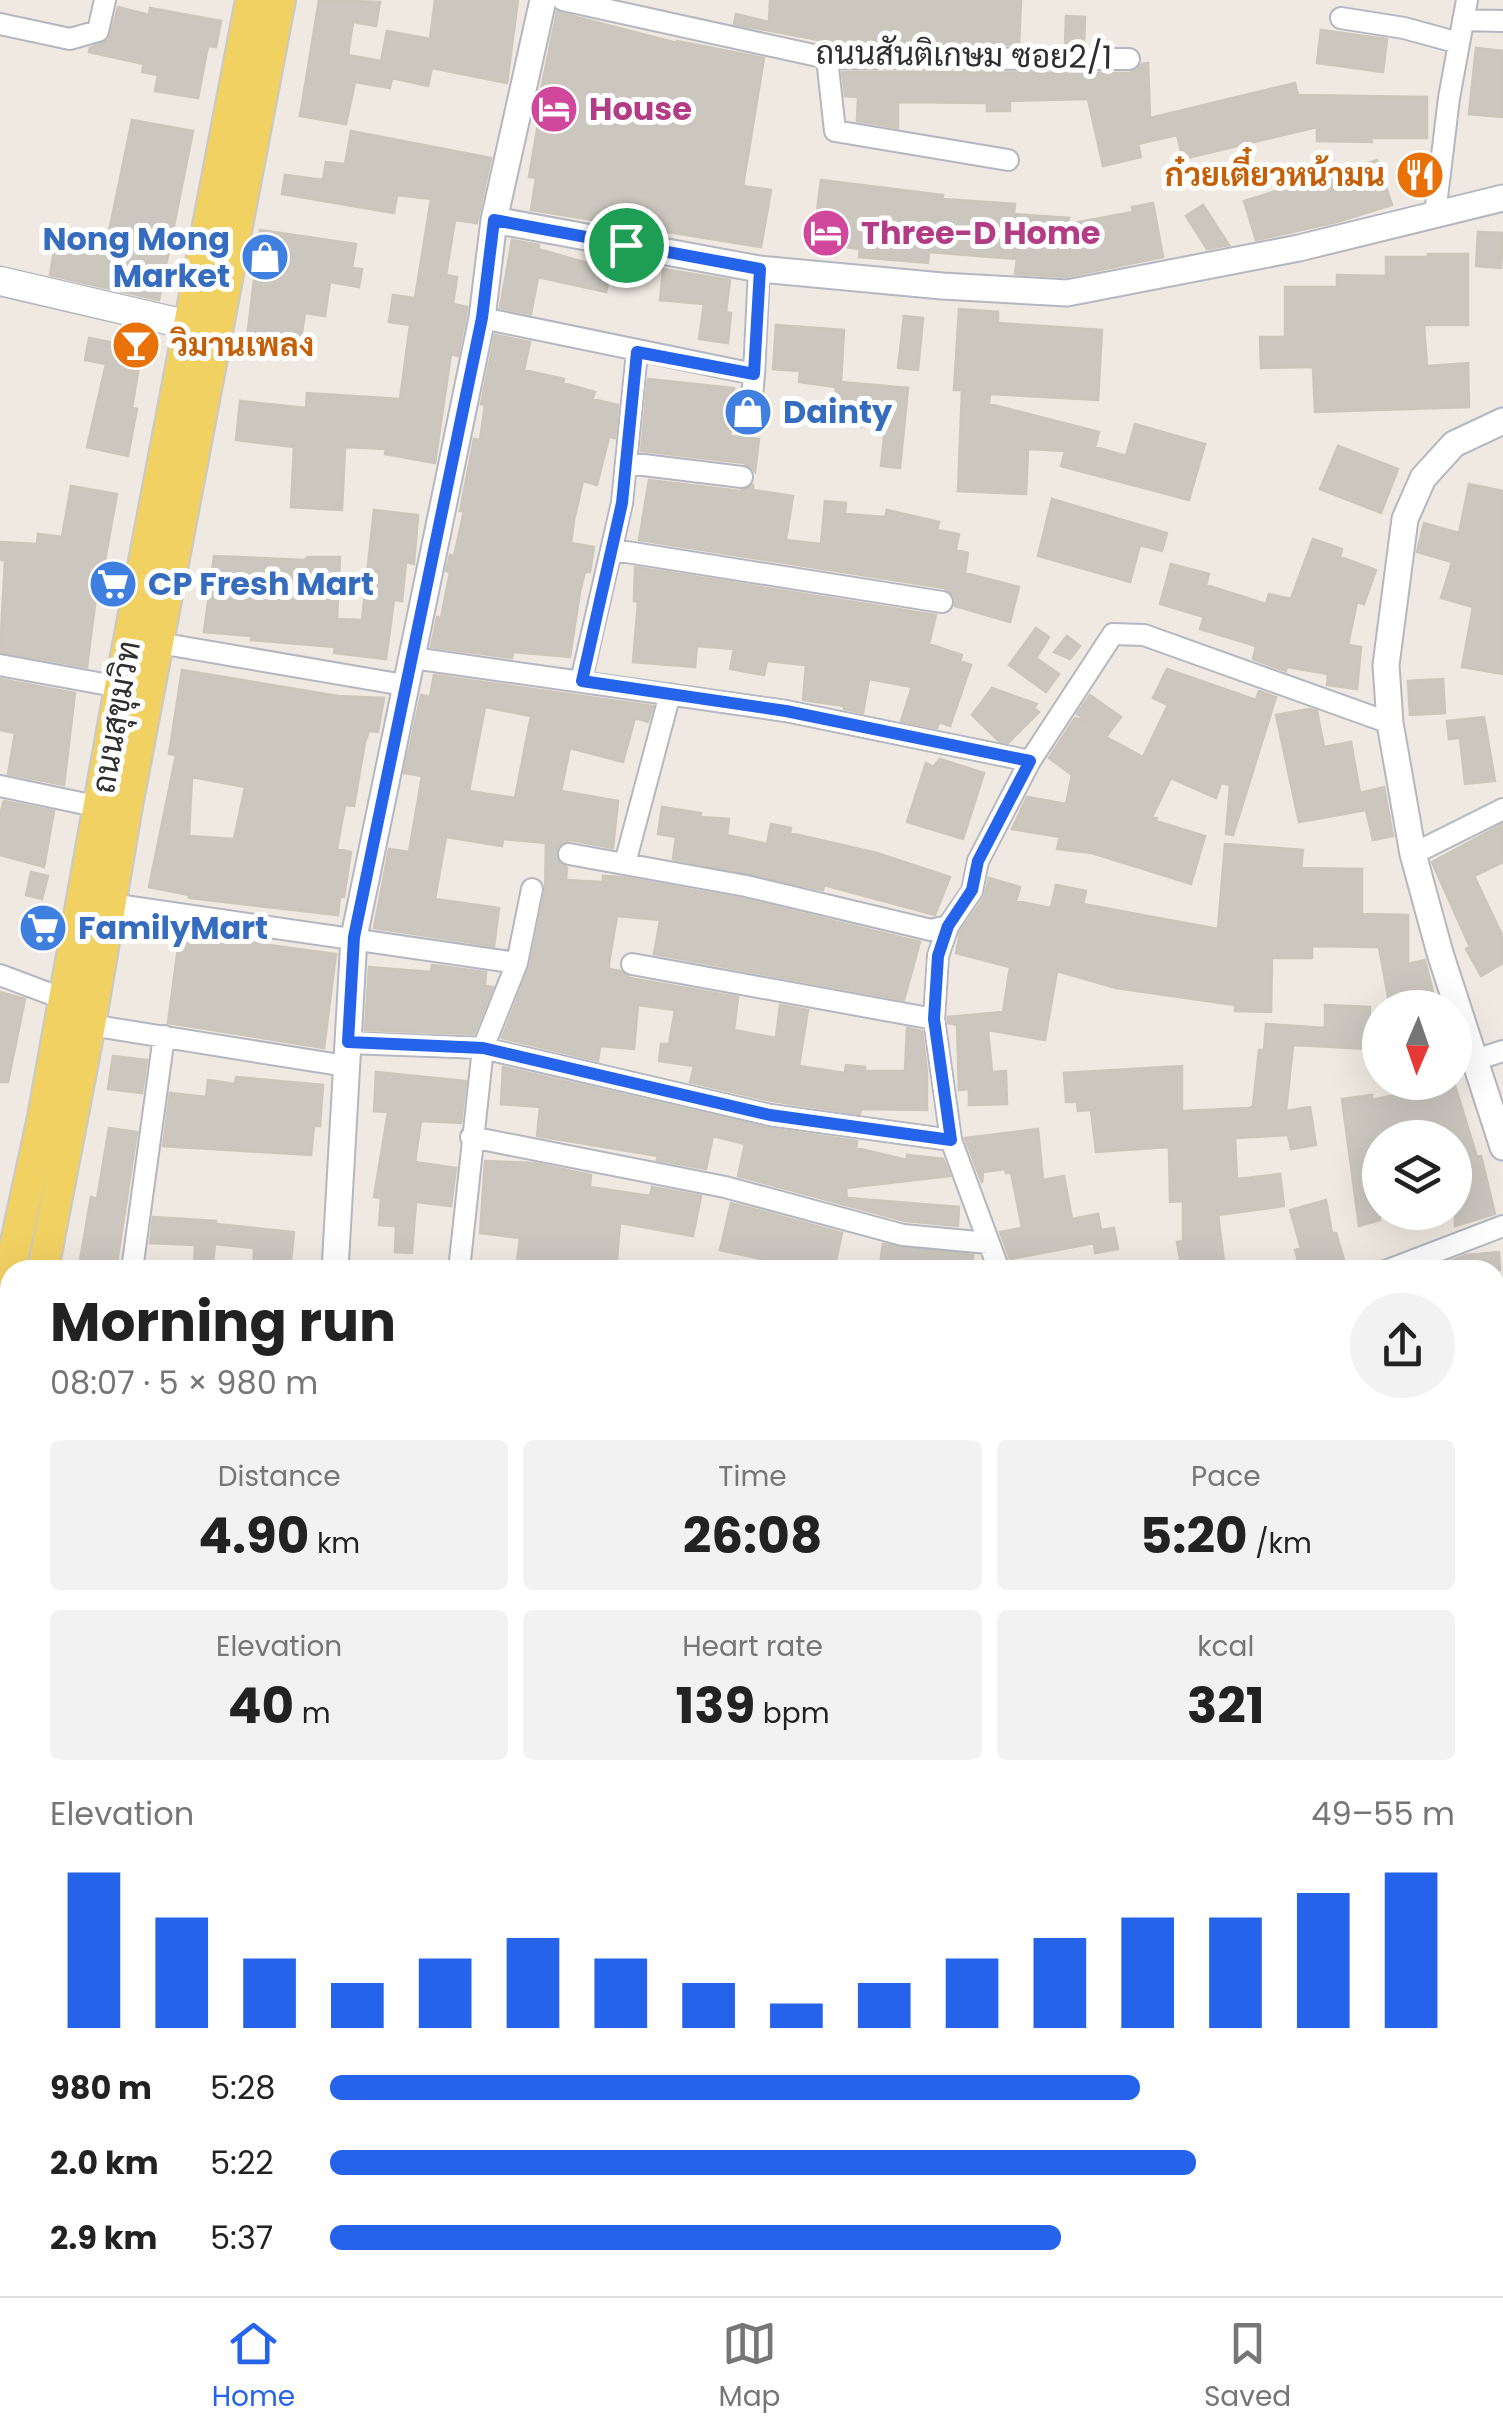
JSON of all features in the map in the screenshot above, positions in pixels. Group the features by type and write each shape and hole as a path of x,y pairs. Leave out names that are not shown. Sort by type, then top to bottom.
{"main road":[{"name":"ถนนสุขุมวิท","path":"11,1260 251,0"},
{"name":"ถนนสุขุมวิท","path":"44,1260 280,0"},
{"path":"0,281 189,325"}],"street":[{"path":"0,24 70,38 98,31 104,0"},
{"path":"336,1260 354,937 482,318 494,220 543,0"},
{"name":"ถนนสันติเกษม ซอย2/1","path":"563,0 827,58 1130,59"},
{"path":"1435,214 1465,10 1503,21"},
{"path":"1341,18 1404,28 1459,43"},
{"path":"827,58 835,131 1008,160"},
{"path":"494,220 760,269 942,286 1067,292 1247,260 1503,198"},
{"path":"750,420 760,269"},
{"path":"482,318 754,374"},
{"path":"582,681 614,550 637,352"},
{"path":"1503,422 1454,444 1422,478 1405,519 1386,665 1390,722 1413,854 1503,1146"},
{"path":"627,463 742,477"},
{"path":"614,550 942,602"},
{"path":"995,1260 951,1140 934,1019 938,956 948,926 972,890 978,861 1030,761 1113,634 1144,636 1390,722"},
{"path":"159,642 404,685"},
{"path":"414,658 786,711 1030,761"},
{"path":"0,665 120,687"},
{"path":"625,863 670,694"},
{"path":"0,786 100,807"},
{"path":"1413,854 1503,809"},
{"path":"569,854 746,886 931,930 948,926"},
{"path":"460,1260 483,1048 516,963 532,889"},
{"path":"110,904 516,963"},
{"path":"632,964 934,1019"},
{"path":"0,974 64,999"},
{"path":"90,1025 347,1054 483,1048 770,1115 951,1140"},
{"path":"133,1260 164,1036"},
{"path":"1475,1060 1503,1051"},
{"path":"471,1137 725,1187 903,1235 988,1243"},
{"path":"1414,1260 1503,1226"}],"building":[{"path":"319,0 380,2 376,26 353,22 348,55 381,61 387,31 430,39 435,0 518,0 507,83 432,68 428,86 392,78 390,88 355,82 346,124 300,116"},
{"path":"770,0 1021,0 1019,45 839,44 734,24 736,14 769,22"},
{"path":"118,7 149,15 150,8 221,21 216,47 208,46 198,98 155,91 158,75 142,72 144,64 89,52 109,40"},
{"path":"557,12 677,43 764,58 743,186 771,190 761,247 531,210 536,178 529,177 539,118 535,118"},
{"path":"1066,16 1085,17 1084,45 1065,45"},
{"path":"1321,30 1387,39 1383,72 1317,63"},
{"path":"1476,48 1503,51 1503,117 1469,114"},
{"path":"1148,63 1150,118 1295,83 1298,95 1427,97 1427,138 1317,141 1317,127 1183,159 1177,135 1138,144 1141,157 1103,166 1088,99 1010,101 1010,111 987,111 987,103 898,102 898,128 857,121 858,97 845,96 842,72 1129,73"},
{"path":"132,120 193,131 159,300 50,275 55,244 105,251"},
{"path":"351,131 491,158 477,223 455,220 446,275 457,277 453,304 467,307 466,315 458,356 451,354 435,463 385,454 386,449 345,447 342,510 291,507 294,447 236,440 240,401 306,408 307,393 400,399 410,325 389,322 393,295 415,298 431,199 397,195 394,213 282,194 285,175 323,180 326,162 345,164"},
{"path":"1377,160 1392,205 1256,240 1244,201"},
{"path":"821,180 943,195 942,199 1015,204 1014,214 1069,218 1068,224 1133,212 1132,207 1153,203 1163,257 1066,277 1015,274 1017,259 929,252 928,263 859,257 860,249 813,243"},
{"path":"1203,205 1229,245 1207,249 1186,216"},
{"path":"260,230 356,244 352,268 362,269 359,287 330,282 325,316 305,313 300,345 247,338"},
{"path":"1478,232 1503,233 1501,268 1476,266"},
{"path":"512,240 539,245 538,249 591,264 592,260 612,264 606,292 538,277 531,314 500,308"},
{"path":"1468,254 1468,325 1424,325 1427,366 1468,363 1469,407 1315,412 1313,367 1261,368 1260,337 1285,337 1285,287 1337,287 1337,275 1386,276 1386,257"},
{"path":"663,269 730,280 728,343 699,339 704,304 660,300"},
{"path":"959,309 998,312 998,323 1102,330 1098,400 990,394 989,404 1099,432 1095,447 1126,456 1135,424 1205,444 1189,500 1061,466 1065,451 1028,449 1026,494 958,491 962,390 954,390"},
{"path":"904,316 923,318 918,370 898,368"},
{"path":"776,325 844,330 841,382 908,388 900,468 881,466 885,428 849,425 850,410 834,409 836,387 799,382 800,371 773,369"},
{"path":"495,335 530,342 524,370 564,379 563,383 595,392 592,399 618,405 615,438 609,437 597,485 583,481 574,520 571,543 594,547 590,572 585,572 580,592 570,657 513,652 512,658 431,647 437,617 441,618 450,572 446,571 450,555 454,556 464,511 460,511 474,439 480,440 485,405 481,404"},
{"path":"89,338 142,348 128,456 87,447 106,364 85,360"},
{"path":"648,379 734,388 730,436 759,439 755,472 744,463 641,451"},
{"path":"1338,446 1398,469 1381,513 1320,489"},
{"path":"649,480 740,491 753,485 753,490 793,496 786,540 821,544 825,501 846,503 845,514 885,517 887,510 939,522 937,530 959,534 956,550 968,553 965,573 1019,587 1010,622 955,606 954,596 944,588 639,540"},
{"path":"1469,484 1503,491 1503,674 1462,667 1473,607 1441,598 1452,562 1417,552 1424,523 1459,533"},
{"path":"71,486 117,494 104,566 100,565 87,667 0,652 5,560 0,560 0,542 37,544 38,534 62,537"},
{"path":"1052,499 1167,533 1162,551 1140,545 1130,582 1038,556"},
{"path":"374,510 418,515 414,564 406,562 402,601 394,600 386,659 334,653 335,647 204,632 214,556 304,560 340,557 337,619 362,620"},
{"path":"1313,539 1342,549 1340,557 1376,570 1364,604 1357,602 1348,645 1361,647 1357,689 1327,685 1328,674 1287,667 1286,671 1253,659 1256,646 1200,629 1204,617 1160,604 1171,564 1209,574 1206,585 1266,604 1269,594 1291,599"},
{"path":"635,567 936,615 929,644 962,655 960,661 971,665 950,726 939,722 937,728 901,721 912,687 869,679 863,713 803,700 806,665 767,661 764,675 730,669 734,649 697,646 695,667 633,662 638,602 634,601"},
{"path":"1036,628 1049,637 1036,658 1059,674 1046,692 1009,665"},
{"path":"1067,636 1080,646 1070,659 1054,652"},
{"path":"1167,669 1256,700 1259,691 1276,697 1233,835 1226,834 1230,785 1221,783 1216,798 1171,778 1152,817 1205,836 1191,884 1092,853 1057,849 1060,837 1012,829 1027,797 1066,804 1072,775 1049,758 1075,718 1088,722 1077,714 1090,695 1121,717 1106,737 1143,757 1168,705 1153,698"},
{"path":"182,670 338,696 384,698 378,732 369,731 365,742 354,806 345,805 337,849 351,852 338,915 189,898 149,887 176,755 169,754","holes":["192,777 245,787 234,839 189,836"]},
{"path":"434,675 653,706 648,722 635,718 623,762 570,748 561,791 618,801 613,848 570,840 558,846 556,858 567,868 566,880 603,882 603,876 621,877 743,899 920,942 904,1000 654,954 660,920 617,916 609,969 630,978 738,997 734,1030 776,1038 780,1005 808,1010 799,1066 845,1073 846,1065 865,1067 865,1071 905,1071 907,1028 922,1031 927,1110 861,1109 860,1114 772,1101 690,1082 694,1066 659,1061 661,1044 669,1044 675,1010 638,1005 634,1049 600,1046 598,1061 502,1038 530,966 545,892 546,843 503,839 502,846 446,837 435,899 499,908 494,946 374,928 389,849 409,852 422,776 404,773 421,695 430,697","holes":["485,707 531,716 515,798 469,791"]},
{"path":"0,679 75,693 64,785 8,774 15,733 0,730"},
{"path":"1443,679 1445,713 1410,715 1408,681"},
{"path":"992,688 1037,704 1034,708 1039,712 1008,743 999,741 972,715"},
{"path":"1317,711 1324,747 1351,742 1360,793 1384,787 1393,836 1373,840 1366,810 1299,822 1276,715"},
{"path":"1484,717 1495,781 1465,784 1460,738 1449,739 1447,721"},
{"path":"940,759 984,773 963,839 907,822 926,763 933,767"},
{"path":"4,801 54,811 44,867 0,855 0,814"},
{"path":"662,807 701,813 700,817 729,819 727,835 767,844 771,824 791,828 790,833 877,853 950,877 935,915 824,885 823,890 673,859 676,837 658,834"},
{"path":"1503,824 1503,862 1474,876 1503,937 1503,963 1481,976 1466,949 1470,947 1432,862"},
{"path":"1225,844 1303,850 1301,868 1362,869 1362,914 1408,915 1408,964 1425,960 1432,990 1387,990 1379,947 1312,946 1312,958 1272,958 1271,1012 1235,1011 1235,1005 1116,988 1057,971 1045,1040 988,1030 992,1072 1006,1071 1007,1104 969,1105 969,1089 959,1090 957,1025 948,1023 948,1017 1003,1012 1010,967 956,953 960,932 984,898 989,878 1020,887 1016,901 1051,908 1056,885 1086,891 1083,904 1218,929"},
{"path":"31,872 48,876 42,899 26,895"},
{"path":"180,933 336,954 324,1048 168,1023"},
{"path":"432,965 486,972 485,986 493,987 474,1034 365,1030 369,967 431,972"},
{"path":"0,992 25,999 8,1082 0,1082"},
{"path":"1325,1005 1362,1007 1362,1049 1293,1045 1286,1111 1310,1107 1316,1145 1291,1149 1288,1135 1235,1138 1237,1179 1280,1174 1284,1206 1218,1215 1224,1260 1180,1260 1177,1242 1183,1241 1183,1201 1170,1202 1169,1147 1096,1152 1091,1110 1078,1111 1077,1102 1066,1102 1064,1073 1182,1066 1182,1111 1249,1108 1253,1106 1266,1024 1325,1028"},
{"path":"113,1056 147,1060 142,1093 108,1089"},
{"path":"503,1067 767,1128 857,1141 856,1148 907,1160 907,1155 943,1159 950,1176 846,1188 847,1198 959,1207 958,1226 905,1221 738,1176 745,1144 713,1136 706,1169 657,1160 658,1156 537,1136 540,1107 501,1104"},
{"path":"376,1072 466,1081 461,1123 421,1121 415,1162 456,1168 451,1206 416,1202 412,1253 395,1252 396,1226 379,1225 381,1198 374,1197 388,1112 374,1111"},
{"path":"236,1077 323,1085 320,1126 314,1126 311,1155 163,1146 170,1093 206,1097 208,1080 235,1084"},
{"path":"1342,1099 1460,1100 1466,1120 1362,1120 1359,1226"},
{"path":"109,1128 137,1132 118,1260 80,1260 91,1197 97,1199"},
{"path":"1038,1129 1043,1180 1064,1176 1072,1219 1098,1214 1101,1230 1114,1228 1118,1249 1095,1253 1094,1243 1010,1259 1000,1232 1022,1228 1011,1172 983,1172 982,1183 965,1138"},
{"path":"1472,1141 1477,1157 1481,1156 1495,1214 1472,1221"},
{"path":"485,1161 534,1163 591,1175 590,1187 650,1196 652,1187 701,1196 693,1236 620,1223 617,1260 517,1260 520,1238 480,1233"},
{"path":"1326,1200 1332,1233 1336,1233 1344,1260 1298,1260 1295,1250 1301,1248 1290,1210"},
{"path":"731,1203 842,1233 836,1260 765,1260 720,1250"},
{"path":"153,1217 294,1232 291,1260 253,1260 254,1248 215,1244 213,1260 194,1260 195,1245 150,1243"},
{"path":"883,1244 973,1255 973,1260 881,1260"},
{"path":"1499,1252 1499,1260 1452,1260"}],"place":[{"name":"House","path":"554,109"},
{"name":"ก๋วยเตี๋ยวหน้ามน","path":"1420,175"},
{"name":"Three-D Home","path":"826,233"},
{"name":"Nong Mong Market","path":"265,257"},
{"name":"วิมานเพลง","path":"136,345"},
{"name":"Dainty","path":"748,412"},
{"name":"CP Fresh Mart","path":"113,584"},
{"name":"FamilyMart","path":"43,928"}],"route":[{"path":"494,220 626,245 760,269 754,374 637,352 622,503 582,681 786,711 1030,761 978,861 972,890 948,926 938,956 934,1019 951,1140 770,1115 483,1048 348,1042 354,937 482,318 494,220"}]}
